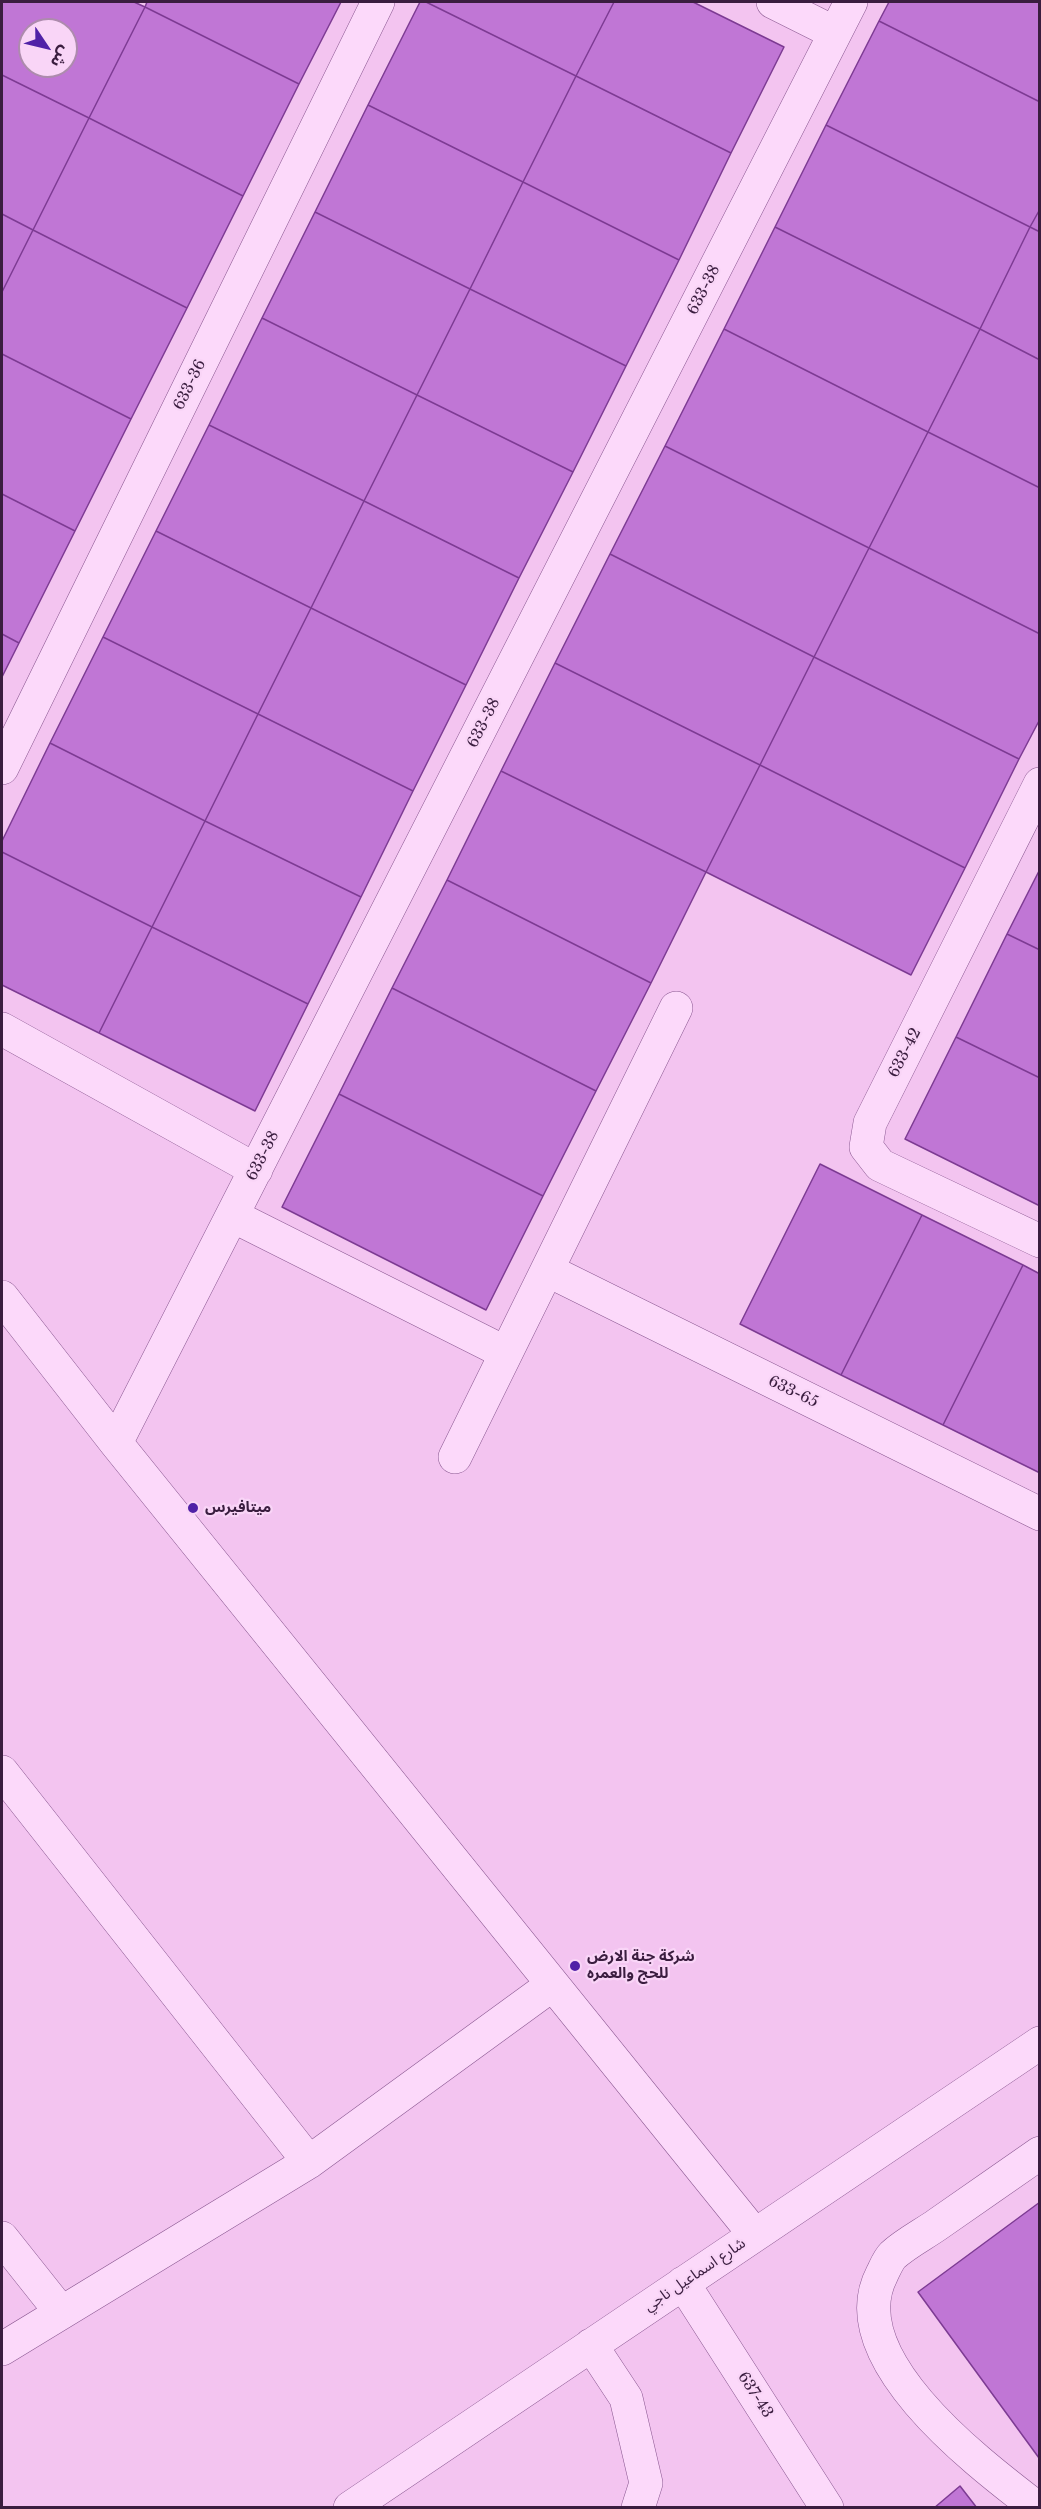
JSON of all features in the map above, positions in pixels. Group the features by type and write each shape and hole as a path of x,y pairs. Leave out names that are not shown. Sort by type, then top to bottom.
{"street":[{"name":"633-36","path":"2,768 378,2"},
{"path":"773,2 835,33"},
{"name":"633-38","path":"116,1443 851,2"},
{"name":"633-42","path":"1040,784 870,1123 867,1147 880,1165 1040,1241"},
{"path":"455,1456 676,1008"},
{"path":"2,1029 256,1170"},
{"path":"233,1216 506,1353"},
{"name":"633-65","path":"546,1270 1040,1514"},
{"path":"2,1297 116,1443 755,2235"},
{"path":"2,1772 309,2162"},
{"path":"2,2349 309,2162 552,1985"},
{"name":"شارع اسماعيل ناجي","path":"350,2508 1040,2043"},
{"path":"1037,2508 972,2458 927,2414 900,2376 877,2336 872,2315 875,2288 891,2256 1040,2153"},
{"path":"2,2238 60,2312"},
{"name":"637-43","path":"683,2283 827,2508"},
{"path":"591,2345 626,2398 646,2483 638,2508"}],"building":[{"path":"2,2 134,2 145,7 89,118 2,75"},
{"path":"147,2 341,2 299,84 145,7"},
{"path":"420,2 426,2 576,76 523,182 368,105"},
{"path":"426,2 614,2 576,76"},
{"path":"614,2 693,2 784,47 731,153 576,76"},
{"path":"889,2 1040,2 1040,102 879,21"},
{"path":"145,7 299,84 243,196 89,118"},
{"path":"879,21 1040,102 1040,209 1030,227 826,125"},
{"path":"2,75 89,118 33,230 2,214"},
{"path":"576,76 731,153 679,260 523,182"},
{"path":"368,105 523,182 470,289 315,212"},
{"path":"89,118 243,196 187,308 33,230"},
{"path":"826,125 1030,227 980,329 775,227"},
{"path":"523,182 679,260 626,366 470,289"},
{"path":"1040,209 1040,232 1030,227"},
{"path":"315,212 470,289 417,395 262,318"},
{"path":"2,214 33,230 2,292"},
{"path":"775,227 980,329 928,432 724,329"},
{"path":"1030,227 1040,232 1040,360 980,329"},
{"path":"33,230 187,308 131,419 2,354 2,292"},
{"path":"470,289 626,366 573,472 417,395"},
{"path":"262,318 417,395 364,501 209,425"},
{"path":"724,329 928,432 869,548 665,446"},
{"path":"980,329 1040,360 1040,488 928,432"},
{"path":"2,354 131,419 75,531 2,494"},
{"path":"417,395 573,472 519,578 364,501"},
{"path":"209,425 364,501 311,608 156,531"},
{"path":"928,432 1040,488 1040,634 869,548"},
{"path":"665,446 869,548 814,657 610,554"},
{"path":"2,494 75,531 19,643 2,634"},
{"path":"364,501 519,578 466,685 311,608"},
{"path":"156,531 311,608 258,714 103,637"},
{"path":"869,548 1040,634 1040,719 1019,759 814,657"},
{"path":"610,554 814,657 760,765 555,663"},
{"path":"311,608 466,685 413,791 258,714"},
{"path":"2,634 19,643 2,677"},
{"path":"103,637 258,714 205,821 50,743"},
{"path":"814,657 1019,759 965,868 760,765"},
{"path":"555,663 760,765 706,872 501,771"},
{"path":"258,714 413,791 361,897 205,821"},
{"path":"50,743 205,821 152,927 2,852 2,841"},
{"path":"760,765 965,868 911,975 706,872"},
{"path":"501,771 706,872 651,983 447,880"},
{"path":"205,821 361,897 308,1004 152,927"},
{"path":"2,852 152,927 99,1033 2,985"},
{"path":"1040,869 1040,950 1007,934"},
{"path":"447,880 651,983 596,1091 392,988"},
{"path":"152,927 308,1004 255,1111 99,1033"},
{"path":"1007,934 1040,950 1040,1078 956,1037"},
{"path":"392,988 596,1091 543,1196 339,1094"},
{"path":"956,1037 1040,1078 1040,1206 905,1139"},
{"path":"339,1094 543,1196 486,1310 282,1207"},
{"path":"820,1164 922,1215 841,1375 740,1324"},
{"path":"922,1215 1023,1265 943,1425 841,1375"},
{"path":"1023,1265 1040,1274 1040,1473 943,1425"},
{"path":"1040,2202 1040,2458 1039,2458 918,2292"},
{"path":"960,2486 977,2508 934,2508"}],"place":[{"name":"ميتافيرس","path":"193,1508"},
{"name":"شركة جنة الارض للحج والعمره","path":"575,1966"}]}
